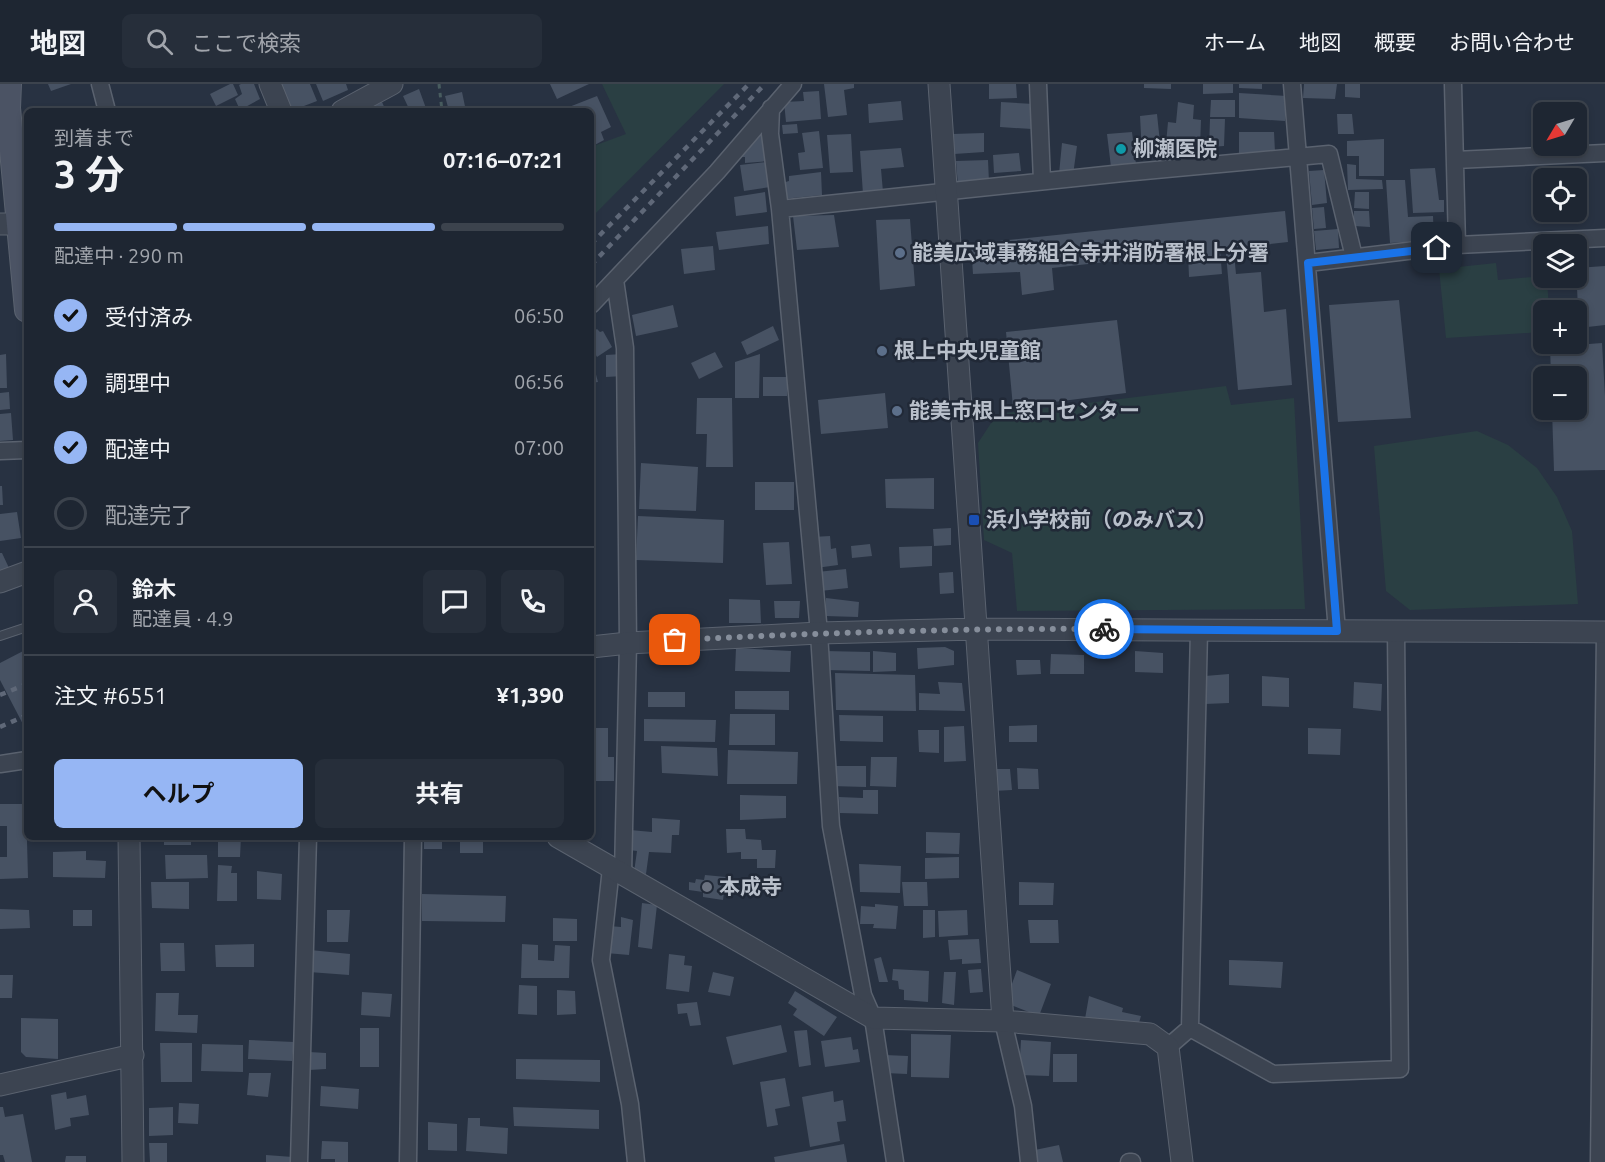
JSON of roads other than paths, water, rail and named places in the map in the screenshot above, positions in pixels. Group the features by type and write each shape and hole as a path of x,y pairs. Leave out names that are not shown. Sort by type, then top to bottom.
{"main road":[{"path":"9,84 4,108 24,286"}],"street":[{"path":"99,84 106,108"},
{"path":"270,84 280,108"},
{"path":"348,108 392,84"},
{"path":"594,302 717,172 793,84"},
{"path":"939,84 1003,1021 1023,1106 1029,1162"},
{"path":"1038,84 1042,181"},
{"path":"1292,84 1337,631"},
{"path":"1453,84 1457,245"},
{"path":"771,108 770,134 780,209 819,633 831,826 863,995 873,1018 895,1162"},
{"path":"1455,160 1605,153"},
{"path":"780,209 1329,154 1354,257"},
{"path":"1308,263 1457,245 1605,238"},
{"path":"615,280 625,348 628,643 617,871 601,960 630,1104 636,1162"},
{"path":"0,451 24,450"},
{"path":"0,582 24,573"},
{"path":"594,647 819,633 977,628 1605,632 1599,1162"},
{"path":"1168,1047 1190,1028 1199,630"},
{"path":"1190,1028 1273,1074 1400,1069 1396,631"},
{"path":"0,764 24,760"},
{"path":"129,840 133,1162"},
{"path":"299,1162 308,840"},
{"path":"408,1162 413,840"},
{"path":"563,840 873,1018 1003,1021 1150,1034 1168,1047 1182,1162"},
{"path":"0,1085 132,1055"}],"lane":[{"path":"0,636 24,628"}],"railway":[{"path":"594,241 749,84"},
{"path":"594,262 765,84"},
{"path":"0,695 24,685"},
{"path":"0,727 24,716"}],"place":[{"name":"柳瀬医院","path":"1121,149"},
{"name":"能美広域事務組合寺井消防署根上分署","path":"900,253"},
{"name":"根上中央児童館","path":"882,351"},
{"name":"能美市根上窓口センター","path":"897,411"},
{"name":"浜小学校前（のみバス）","path":"974,520"},
{"name":"本成寺","path":"707,887"}]}
